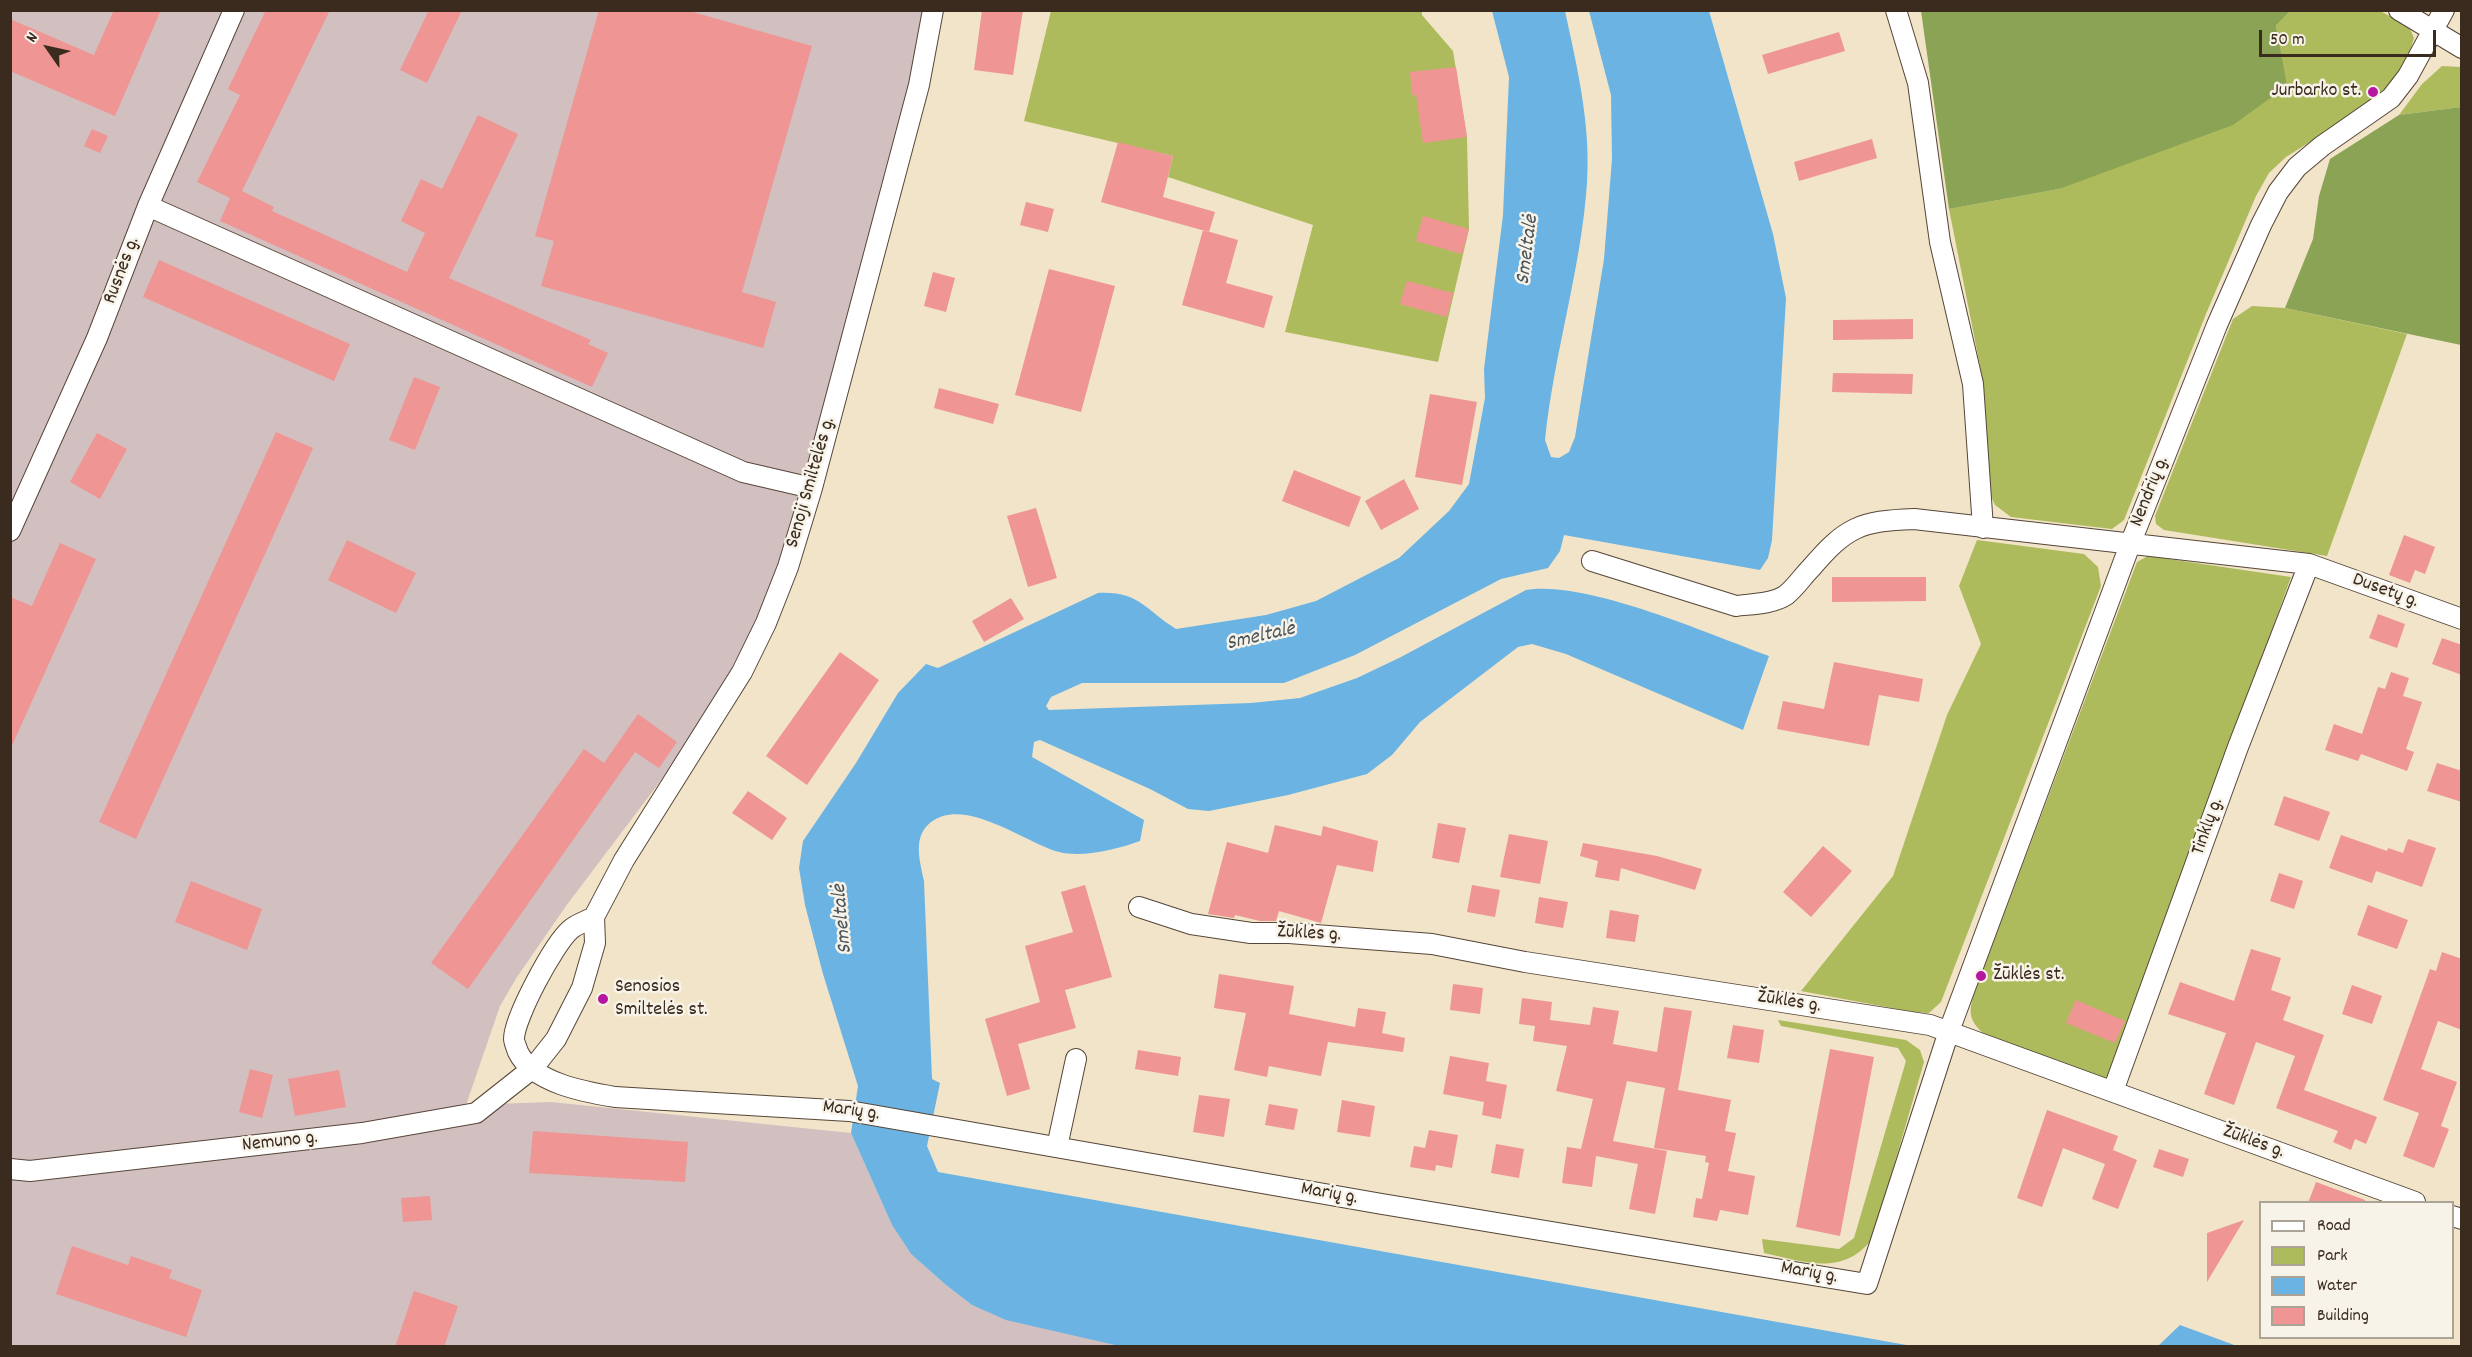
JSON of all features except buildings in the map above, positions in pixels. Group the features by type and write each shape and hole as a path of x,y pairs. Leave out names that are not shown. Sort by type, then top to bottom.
{"street":[{"name":"Rusnės g.","path":"10,531 97,338 148,206 234,10"},
{"name":"Senoji Smiltelės g.","path":"533,1068 556,1040 582,988 595,943 594,917 624,860 742,672 766,623 788,567 812,488 919,85 933,10"},
{"path":"1896,10 1918,83 1940,242 1973,384 1983,528"},
{"path":"2400,10 2462,48"},
{"name":"Nendrių g.","path":"1949,1031 2131,542 2217,325 2278,192 2297,167 2322,146 2391,98 2408,76 2444,10"},
{"path":"148,206 743,472 812,488"},
{"name":"Dusetų g.","path":"1592,561 1736,606 1785,596 1832,543 1848,531 1879,520 1914,519 2309,564 2462,619"},
{"name":"Tinklų g.","path":"2113,1091 2238,747 2309,564"},
{"name":"Žūklės g.","path":"1139,908 1191,924 1251,933 1432,944 1525,962 1930,1025 2410,1201"},
{"path":"533,1068 519,1054 514,1039 532,987 570,929 594,917"},
{"name":"Marių g.","path":"533,1068 559,1084 615,1097 849,1111 1867,1284 1949,1031"},
{"path":"1057,1147 1076,1059"},
{"name":"Nemuno g.","path":"10,1169 30,1171 362,1134 443,1120 477,1113 533,1068"}],"shaded area":[{"path":"10,11 924,11 900,127 791,532 758,617 714,702 671,767 566,906 517,977 500,1006 466,1105 551,1102 851,1133 892,1225 911,1254 946,1285 972,1305 1006,1319 1119,1346 11,1346"}],"green space":[{"path":"1051,11 1422,11 1422,15 1453,51 1467,137 1469,229 1438,362 1285,332 1313,225 1168,177 1173,156 1024,121"},
{"path":"1921,11 2290,11 2276,25 2287,86 2233,125 2059,189 1949,209"},
{"path":"2290,11 2380,11 2409,26 2414,38 2410,51 2393,80 2375,101 2286,157 2269,173 2256,196 2206,314 2124,520 2112,529 2011,517 1995,505 1989,492 1982,376 1949,209 2059,189 2286,86 2276,24"},
{"path":"2442,66 2461,67 2461,107 2399,115 2422,84"},
{"path":"2461,107 2461,345 2285,308 2313,239 2319,196 2330,159 2399,115"},
{"path":"2252,306 2285,308 2407,334 2327,556 2164,530 2156,524 2155,516 2233,319"},
{"path":"1977,540 2084,554 2098,567 2101,586 1941,1002 1929,1013 1913,1012 1801,991 1893,876 1947,715 1981,644 1959,586"},
{"path":"2148,556 2291,577 2114,1069 2104,1079 1983,1033 1971,1016 1971,1007 1973,996 2137,562"},
{"path":"1778,1020 1906,1040 1920,1050 1924,1062 1873,1238 1849,1258 1836,1262 1823,1264 1764,1253 1762,1239 1839,1249 1854,1238 1906,1061 1898,1048 1781,1026"}],"water":[{"name":"Smeltalė","path":"1492,11 1565,11 1582,96 1588,161 1584,215 1545,440 1551,457 1559,458 1569,452 1575,437 1604,259 1612,159 1611,95 1589,11 1709,11 1773,234 1786,298 1772,540 1768,558 1760,570 1564,535 1560,551 1548,568 1501,579 1355,655 1284,683 1082,683 1051,697 1046,706 1049,710 1251,703 1300,698 1357,678 1401,657 1526,590 1551,589 1581,593 1648,611 1769,656 1743,730 1566,654 1532,644 1518,647 1420,722 1392,755 1367,774 1288,795 1209,811 1188,809 1150,789 1040,740 1034,742 1032,757 1144,820 1140,841 1100,852 1068,854 1045,847 977,817 960,814 945,815 925,828 919,842 919,850 924,881 932,1079 940,1083 927,1146 938,1172 1912,1346 1119,1346 1006,1320 972,1305 946,1285 911,1254 892,1225 851,1133 858,1086 823,974 805,905 799,868 803,841 856,763 898,693 926,664 938,668 1098,593 1112,593 1132,598 1176,629 1266,615 1316,601 1399,558 1449,511 1469,484 1485,398 1484,369 1503,215 1509,77"},
{"path":"2180,1325 2237,1346 2158,1346"}],"place":[{"name":"Jurbarko st.","path":"2373,92"},
{"name":"Žūklės st.","path":"1981,976"},
{"name":"Senosios Smiltelės st.","path":"603,999"}]}
